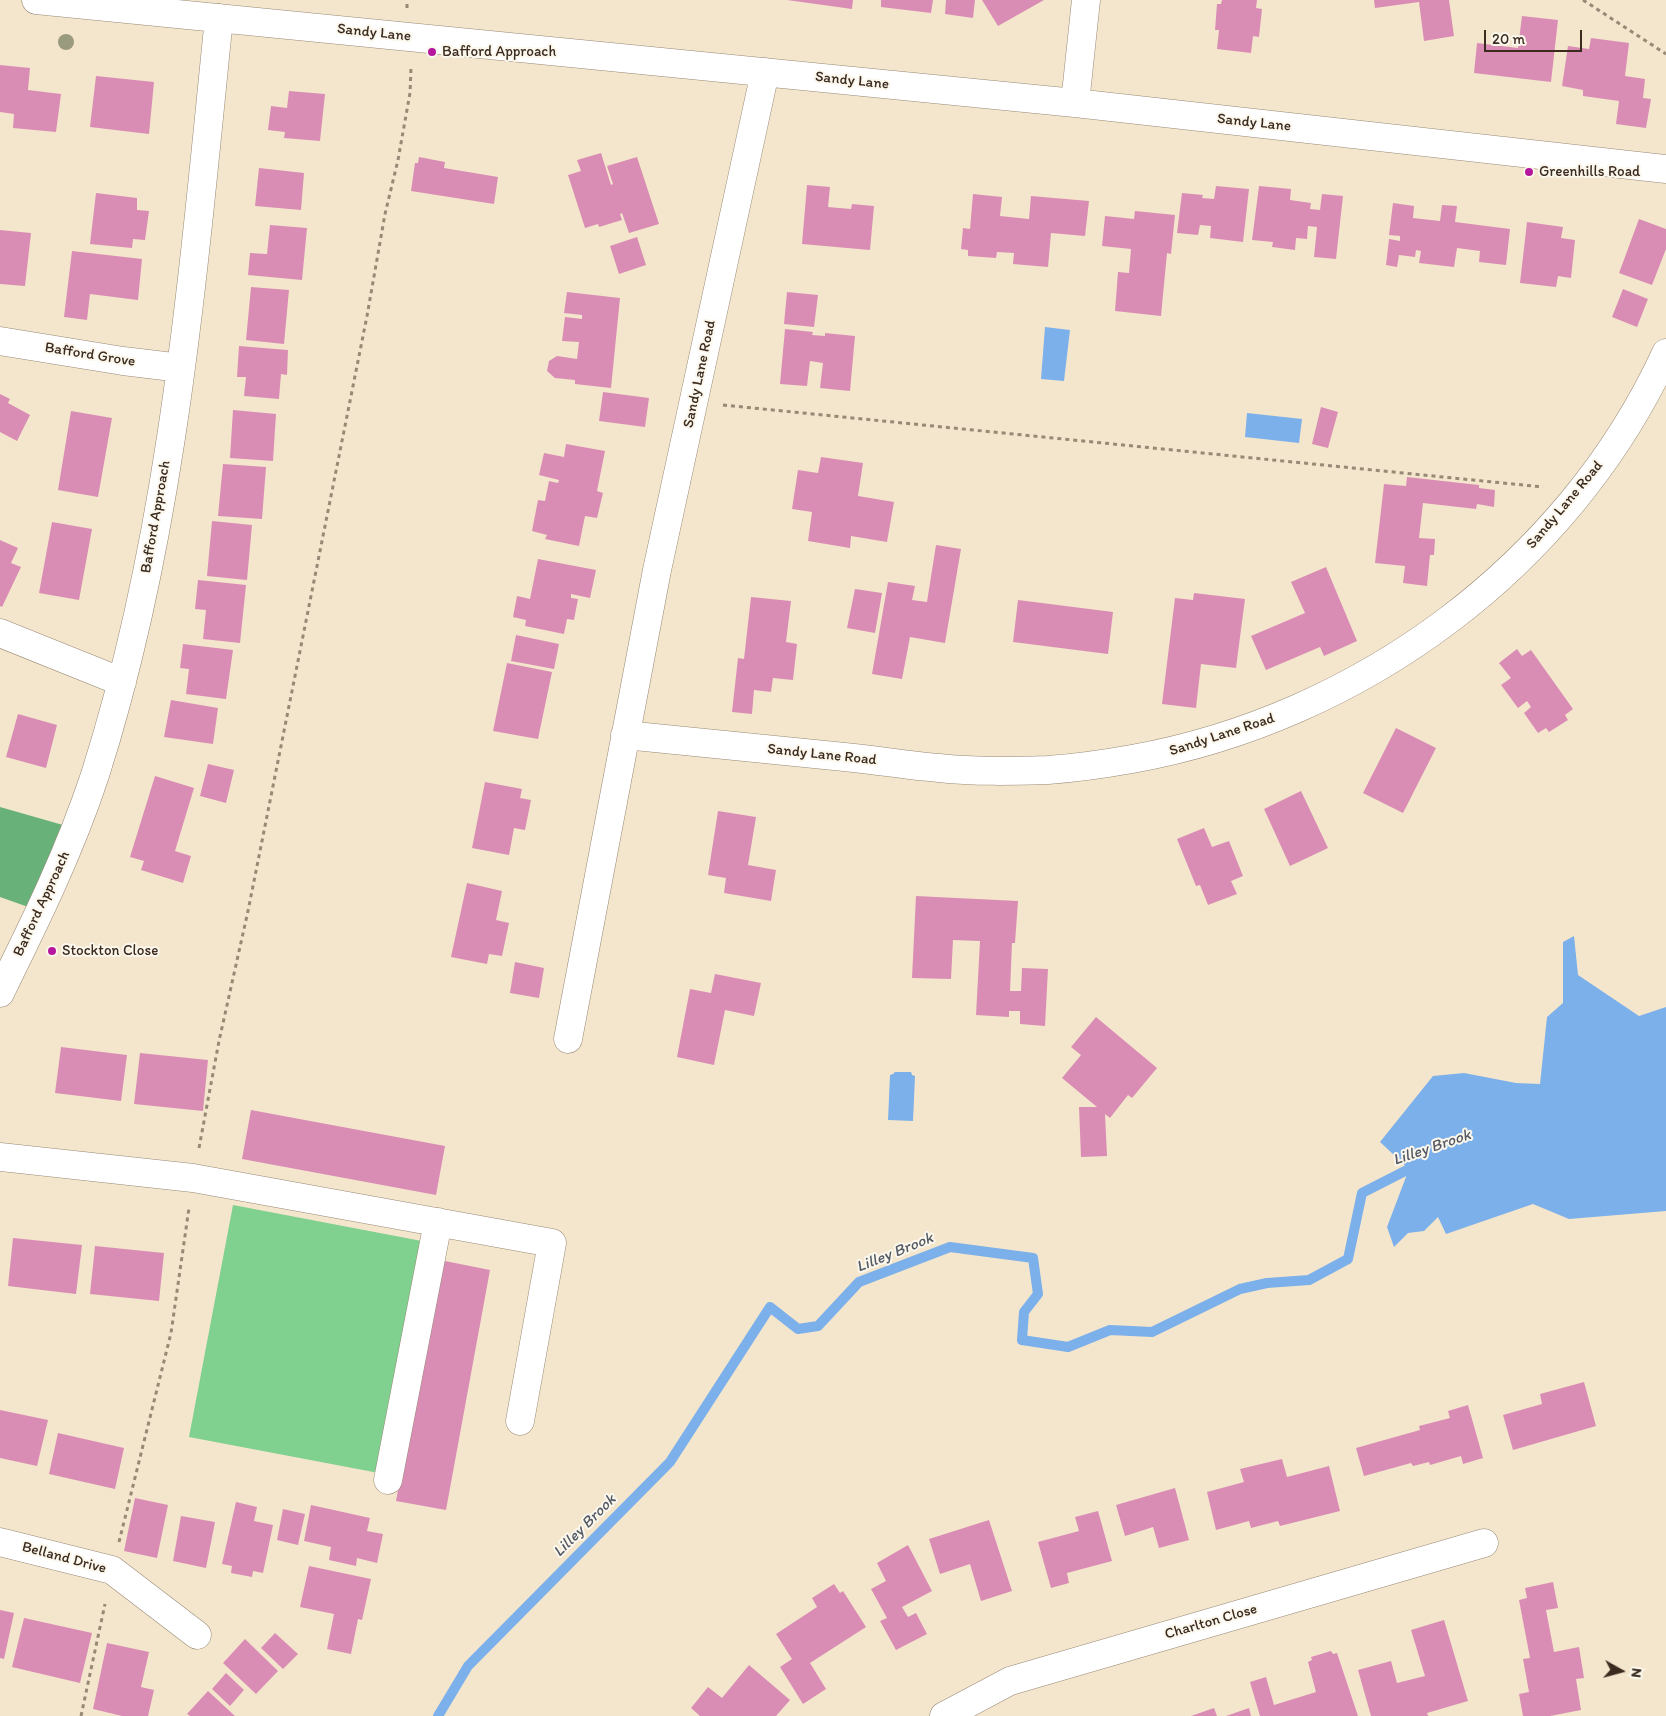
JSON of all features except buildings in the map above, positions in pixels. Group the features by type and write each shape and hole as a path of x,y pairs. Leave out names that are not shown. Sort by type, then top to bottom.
{"street":[{"name":"Sandy Lane","path":"36,0 1075,103 1666,169"},
{"path":"1075,103 1086,0"},
{"name":"Bafford Approach","path":"0,993 66,856 94,776 122,682 152,546 168,458 194,260 219,18"},
{"name":"Sandy Lane Road","path":"568,1039 657,570 765,72"},
{"name":"Bafford Grove","path":"0,341 123,361 181,368"},
{"name":"Sandy Lane Road","path":"625,735 940,768 996,771 1051,770 1107,764 1171,751 1216,740 1269,721 1320,699 1381,666 1423,639 1471,603 1516,563 1581,491 1610,451 1637,409 1666,353"},
{"path":"0,633 122,682"},
{"path":"0,1157 193,1178 552,1242 520,1421"},
{"path":"388,1480 438,1222"},
{"name":"Belland Drive","path":"0,1542 112,1570 198,1635"},
{"name":"Charlton Close","path":"944,1716 1010,1681 1484,1543"}],"path":[{"path":"1583,0 1666,54"},
{"path":"81,1716 112,1570 171,1333 193,1178 367,316 385,214 398,160 410,93 413,37"},
{"path":"694,402 1581,491"}],"green space":[{"path":"0,807 63,825 31,908 0,897"},
{"path":"233,1205 427,1242 384,1474 189,1437"}],"water":[{"path":"1045,327 1070,330 1064,381 1041,379"},
{"path":"1247,413 1302,419 1299,443 1245,437"},
{"path":"1574,936 1578,975 1639,1016 1666,1007 1666,1211 1569,1219 1533,1204 1446,1234 1438,1217 1424,1231 1408,1233 1394,1247 1387,1227 1409,1169 1380,1142 1433,1076 1464,1073 1516,1083 1540,1084 1547,1017 1563,1003 1563,942"},
{"path":"895,1072 911,1072 915,1076 913,1121 888,1120 890,1075"}],"waterway":[{"name":"Lilley Brook","path":"438,1716 468,1666 670,1462 770,1307 798,1329 818,1326 859,1282 950,1247 1033,1258 1038,1294 1024,1312 1022,1340 1068,1347 1110,1330 1152,1332 1240,1289 1267,1283 1309,1280 1348,1259 1362,1193 1409,1169 1421,1165"}],"place":[{"name":"Bafford Approach","path":"432,52"},
{"name":"Greenhills Road","path":"1529,172"},
{"name":"Stockton Close","path":"52,951"}]}
